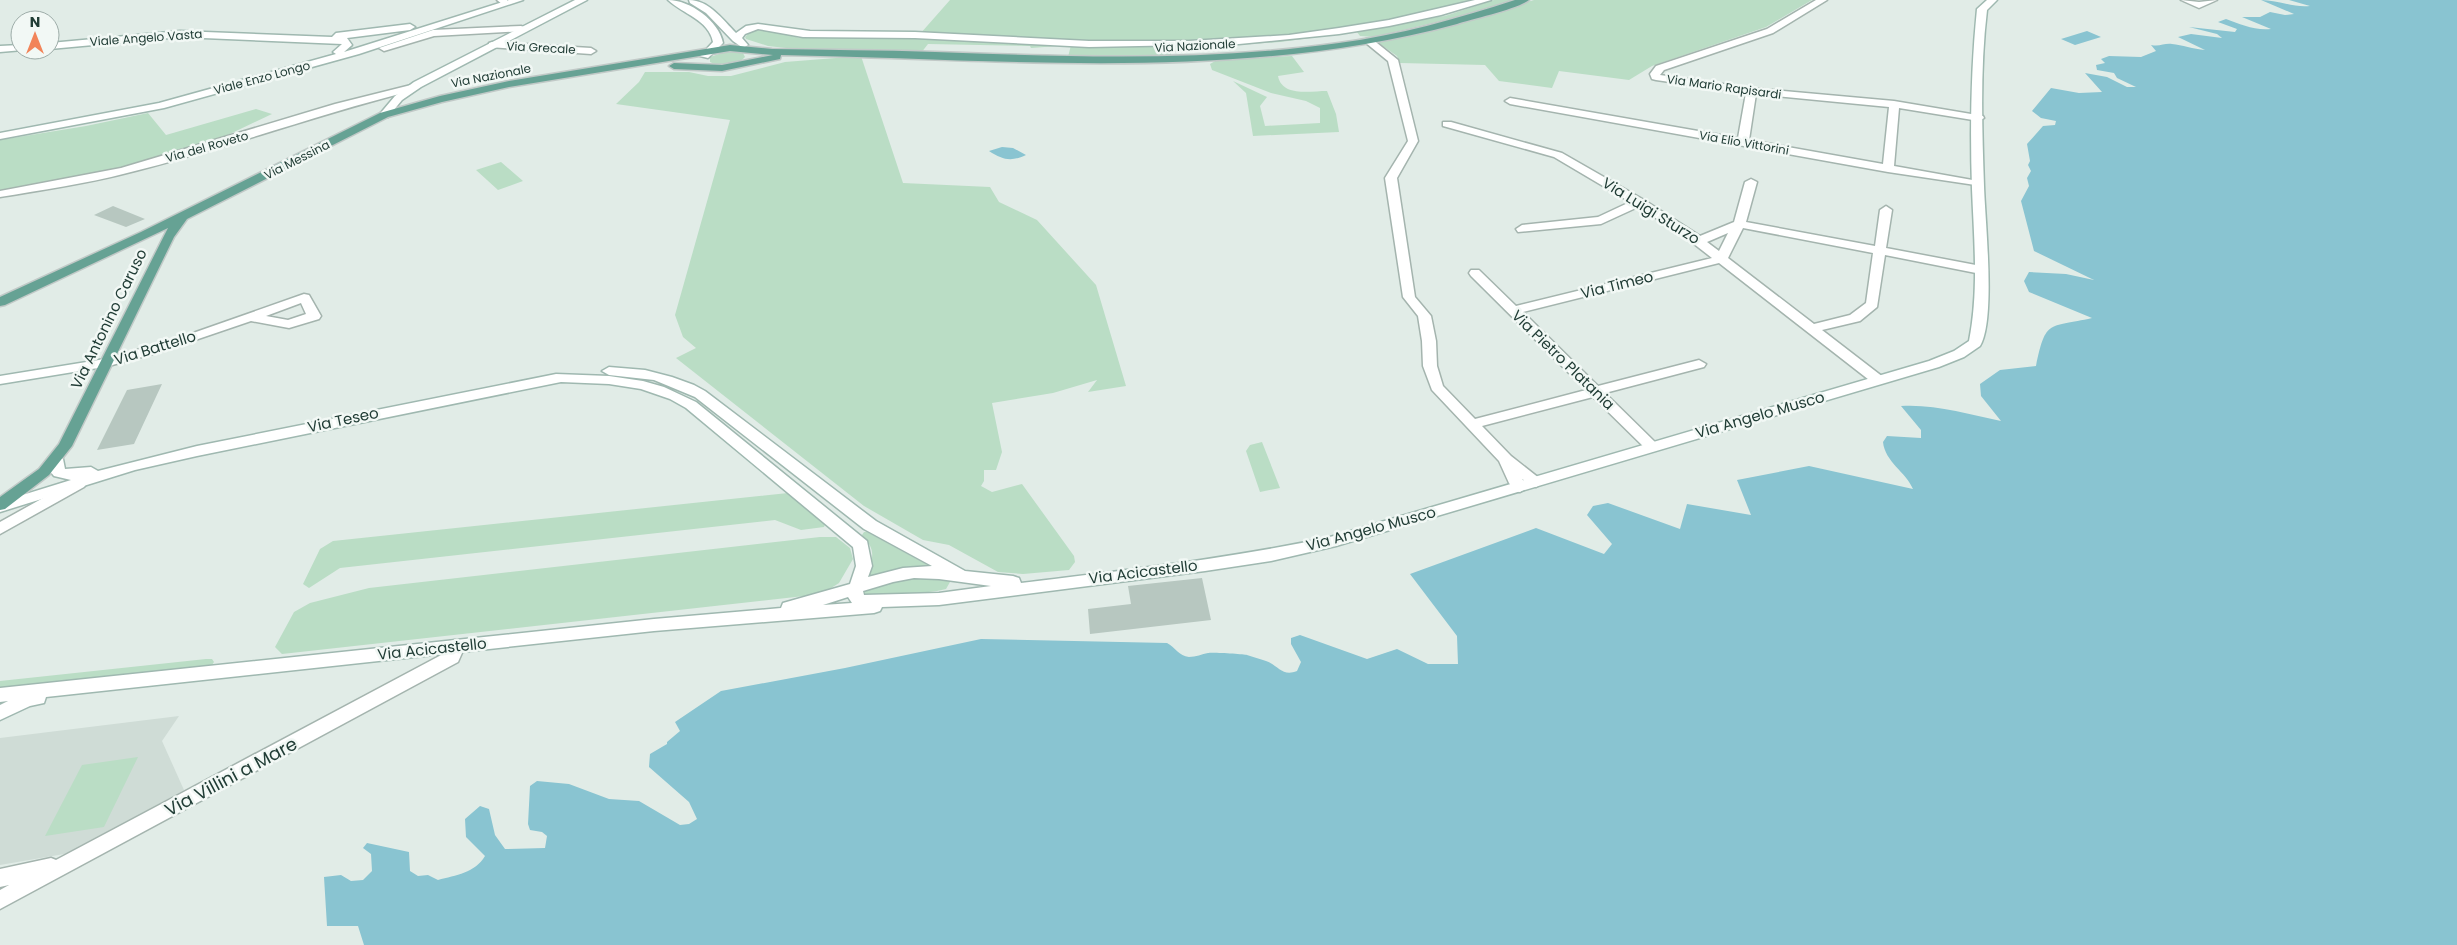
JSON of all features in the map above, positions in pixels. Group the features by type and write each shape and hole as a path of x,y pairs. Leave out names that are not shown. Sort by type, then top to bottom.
{"main road":[{"name":"Via Nazionale","path":"860,53 1148,61 1278,53 1369,41 1449,22 1524,0"},
{"path":"737,66 750,59 743,47"},
{"path":"580,73 743,47 784,52 860,53"},
{"path":"711,53 703,62 715,68"},
{"path":"580,73 679,66 715,68 737,66 773,58 860,53"},
{"path":"679,66 710,72 728,72 774,59 797,56"},
{"name":"Via Nazionale","path":"384,115 484,89 580,73"},
{"name":"Via Messina","path":"0,302 145,236 384,115"},
{"name":"Via Antonino Caruso","path":"0,506 32,482 56,459 168,236 180,220 204,206"},
{"path":"145,236 162,231 168,236"}],"street":[{"name":"Viale Enzo Longo","path":"0,129 123,108 338,52 503,0"},
{"name":"Viale Enzo Longo","path":"0,136 94,120 160,106 356,52 518,0"},
{"name":"Via Messina","path":"384,115 388,108 411,88 521,29 582,0"},
{"path":"673,0 699,16 713,33 718,36 718,43 711,53"},
{"path":"692,0 709,11 743,47"},
{"path":"743,47 747,30 771,27 802,34 902,35 1090,44 1215,42 1277,38 1356,28 1416,18 1486,0"},
{"name":"Via Mario Rapisardi","path":"1822,0 1770,31 1660,68 1655,74 1656,77 1751,92 1894,104 1979,118"},
{"name":"Via Angelo Musco","path":"1205,565 1270,555 1330,542 1878,380 1959,354 1974,343 1978,328 1981,270 1978,184 1981,18 1982,9 1992,0"},
{"path":"2186,0 2199,5 2212,0"},
{"path":"303,38 367,34 424,25"},
{"path":"384,48 433,33 521,29"},
{"path":"646,63 700,51 711,44 713,33"},
{"name":"Viale Angelo Vasta","path":"60,45 162,34 303,38"},
{"path":"303,38 345,40 347,45 338,52"},
{"path":"1369,41 1393,60 1413,141 1391,178 1409,297 1424,316 1429,341 1430,366 1437,387 1506,459 1536,482"},
{"name":"Via Grecale","path":"492,45 591,51"},
{"name":"Via del Roveto","path":"0,194 123,171 224,142 331,108 411,88"},
{"path":"1742,143 1751,92"},
{"name":"Via Elio Vittorini","path":"1510,101 1978,184"},
{"path":"1888,169 1894,104"},
{"name":"Via Luigi Sturzo","path":"1447,124 1558,155 1640,202 1699,241 1878,380"},
{"path":"1721,258 1739,224 1751,182"},
{"path":"1522,229 1601,220 1640,202"},
{"path":"1812,329 1855,318 1872,304 1886,210"},
{"path":"1699,241 1739,224 1981,270"},
{"name":"Via Timeo","path":"1513,311 1721,258"},
{"name":"Via Pietro Platania","path":"1475,274 1652,447"},
{"name":"Via Battello","path":"0,380 105,363 159,349 249,317 304,298 314,316 290,324 249,317"},
{"path":"1472,424 1699,364"},
{"path":"556,378 606,371 622,371 649,374 683,384 726,412 821,489 870,525 960,575"},
{"path":"556,378 620,381 660,389 678,397 711,420 854,540 863,552 864,566 856,588 856,597 862,602 948,598 1080,580"},
{"name":"Via Teseo","path":"132,466 296,430 556,378"},
{"path":"56,459 56,470 66,474 132,466"},
{"path":"1506,459 1514,480 1520,487"},
{"path":"0,506 132,466"},
{"path":"0,528 80,482"},
{"path":"833,596 851,575 863,552"},
{"name":"Via Acicastello","path":"1080,580 1205,565"},
{"path":"749,616 833,596 868,582 914,572 960,575 985,581 1080,580"},
{"path":"749,616 824,612 876,607 908,601 950,591 959,582 960,575"},
{"name":"Via Acicastello","path":"0,696 749,616"},
{"name":"Via Villini a Mare","path":"0,900 452,657 456,646"},
{"name":"Via Acicastello","path":"0,713 27,700 116,684"},
{"path":"0,878 74,861"}],"shaded area":[{"path":"179,716 162,741 184,790 70,853 0,865 0,738"}],"green space":[{"path":"950,0 1480,0 1406,17 1332,30 1219,41 1116,42 920,34"},
{"path":"1494,0 1514,0 1470,14 1374,37 1360,36 1357,32 1280,42 1183,49 1183,52 1171,52 1171,57 1068,57 1071,45 1031,48 1030,46 928,44 921,53 786,48 768,46 745,37 751,31 767,30 800,38 872,36 1058,44 1258,41 1445,16"},
{"path":"1534,0 1812,0 1766,27 1652,66 1629,80 1559,71 1552,88 1499,81 1485,65 1400,63 1397,56 1377,42 1437,29"},
{"path":"728,51 743,53 745,57 738,62 728,65 710,62 710,57"},
{"path":"861,56 903,183 990,187 999,202 1037,220 1096,285 1126,386 1088,392 1097,380 1053,393 992,403 1002,452 996,470 984,470 984,481 981,486 992,492 1022,484 1074,556 1075,562 1069,570 1023,574 998,572 949,545 923,540 864,506 676,358 696,348 683,337 675,315 730,120 616,104 639,82 645,72 689,72 708,76 731,76 785,62"},
{"path":"1292,56 1304,72 1278,76 1281,83 1291,90 1305,92 1327,91 1336,114 1339,132 1253,136 1246,93 1233,81 1267,97 1260,106 1265,126 1320,123 1320,108 1306,101 1271,93 1212,70 1210,64 1217,60"},
{"path":"256,109 272,114 211,143 115,171 0,191 0,140 86,126 148,113 166,135"},
{"path":"501,162 523,181 498,190 476,170"},
{"path":"1262,442 1280,488 1260,492 1246,451 1250,445"},
{"path":"788,493 826,522 824,527 801,530 775,520 340,568 309,588 303,584 320,549 333,541"},
{"path":"864,532 935,569 865,580 872,552 862,535"},
{"path":"820,537 836,537 850,548 853,559 839,583 822,594 282,654 275,647 294,612 310,603 369,588"},
{"path":"912,576 949,577 950,582 946,589 937,591 870,599 863,596 865,589"},
{"path":"212,659 214,662 212,665 198,669 0,690 0,681"},
{"path":"138,757 104,827 45,836 82,765"}],"water":[{"path":"2261,0 2310,6 2289,0 2457,0 2457,945 364,945 358,926 327,926 324,877 341,875 351,881 363,880 372,871 371,854 363,848 367,843 409,852 410,871 418,876 428,875 438,880 458,875 476,866 485,856 466,837 465,819 480,806 489,809 495,835 505,849 545,848 547,836 542,832 530,830 528,824 530,786 537,781 569,784 609,799 639,801 680,825 689,824 697,819 689,802 649,767 650,754 667,744 680,731 675,722 721,691 845,668 981,639 1167,643 1189,657 1210,653 1245,655 1266,661 1288,673 1297,671 1301,662 1291,644 1291,638 1300,635 1367,659 1397,649 1428,664 1458,664 1457,636 1410,574 1536,528 1604,554 1612,544 1587,515 1593,506 1608,503 1680,529 1687,504 1751,515 1737,480 1809,466 1913,489 1888,455 1883,442 1887,436 1921,438 1921,430 1901,406 1939,408 2001,421 1981,396 1980,384 2000,370 2036,366 2047,332 2058,325 2092,318 2029,292 2024,281 2029,272 2066,274 2094,280 2034,251 2021,201 2029,186 2027,178 2031,171 2028,165 2030,161 2027,144 2043,126 2055,125 2056,121 2041,118 2032,111 2051,88 2079,93 2102,92 2085,73 2107,77 2127,87 2136,87 2117,78 2114,73 2097,70 2096,65 2105,63 2101,59 2109,56 2141,57 2156,51 2151,45 2169,44 2205,50 2178,37 2191,34 2222,38 2217,34 2189,27 2235,32 2237,29 2218,22 2226,19 2253,28 2271,29 2242,17 2260,17 2270,12 2285,15 2294,14"},
{"path":"2087,31 2101,37 2075,45 2061,39"},
{"path":"1002,147 1013,148 1026,155 1016,159 1007,159 989,151"}],"building":[{"path":"113,206 145,219 126,227 94,215"},
{"path":"162,384 134,444 97,450 127,390"},
{"path":"1202,578 1211,620 1090,634 1088,609 1131,604 1128,586"}]}
